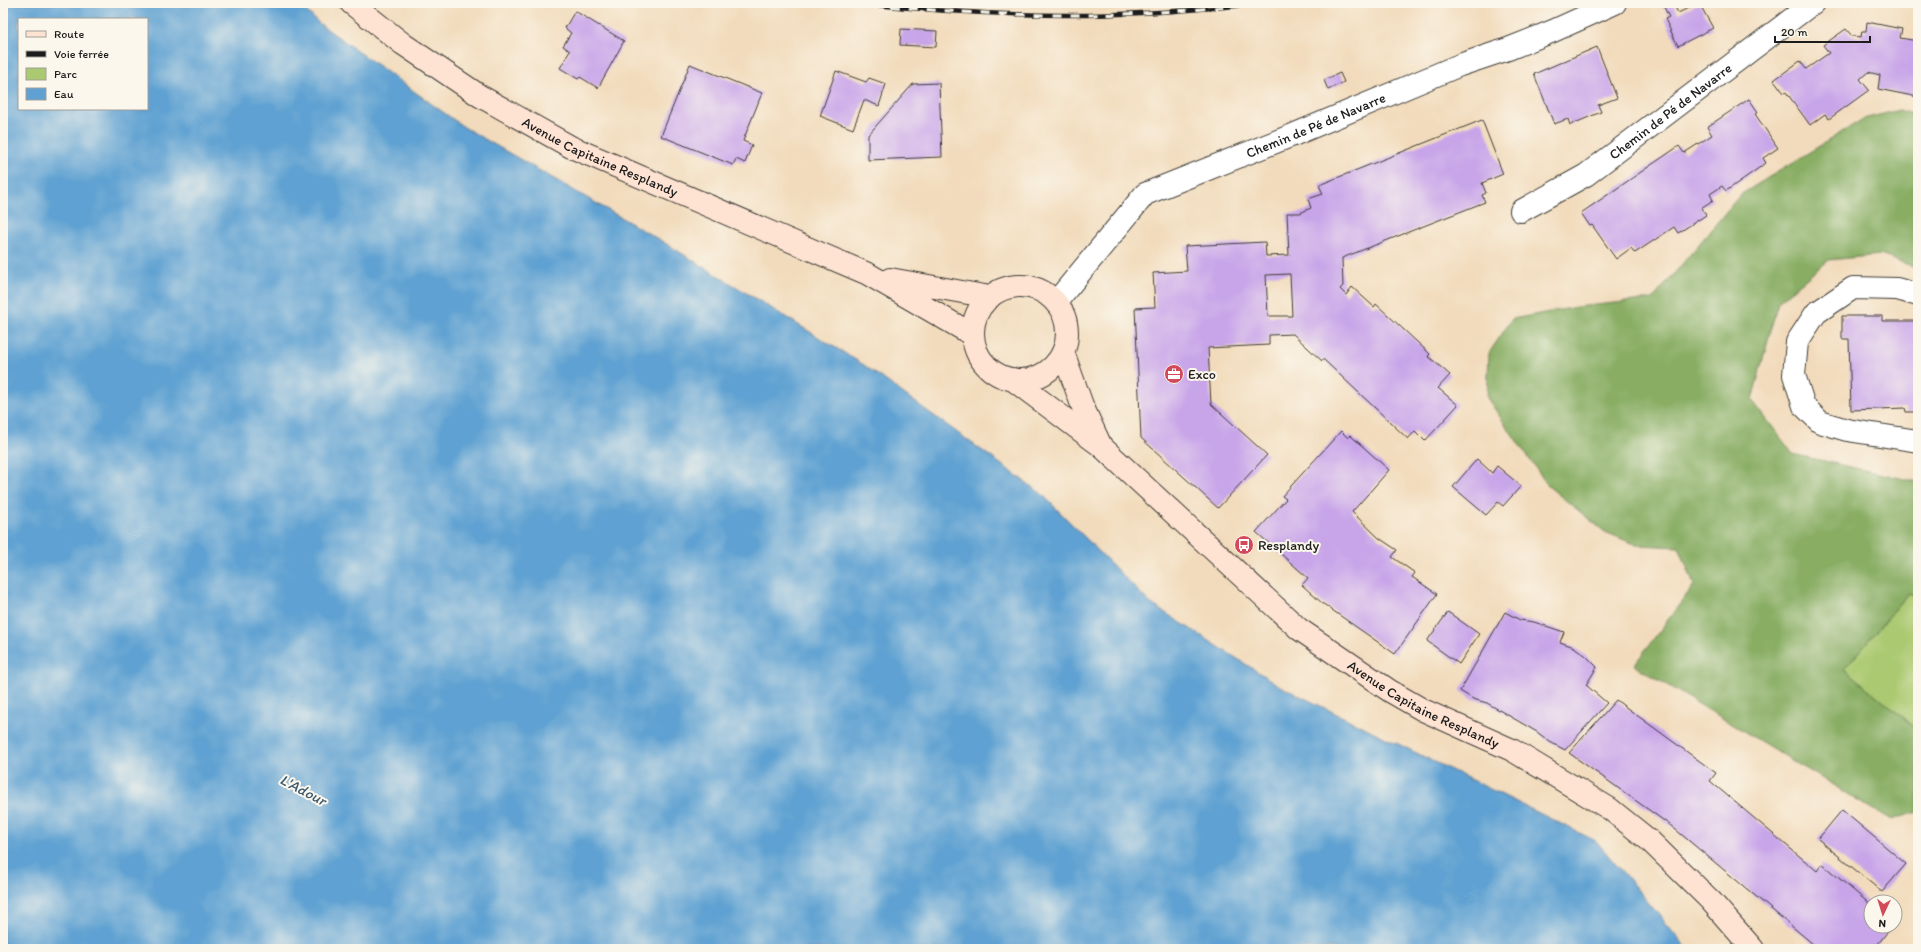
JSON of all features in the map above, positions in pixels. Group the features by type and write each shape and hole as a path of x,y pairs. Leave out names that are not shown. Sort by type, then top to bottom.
{"main road":[{"name":"Avenue Capitaine Resplandy","path":"352,3 403,44 480,96 570,147 868,274 973,335"},
{"name":"Avenue Capitaine Resplandy","path":"868,274 941,290 990,297"},
{"path":"1024,286 1035,288 1047,294 1056,302 1063,313 1067,326 1067,339 1063,352 1056,363 1047,371 1036,377 1012,379 1000,375 981,359 976,348 973,335 977,314 990,297 1006,288 1024,286"},
{"name":"Avenue Capitaine Resplandy","path":"1063,352 1082,405 1101,446"},
{"name":"Avenue Capitaine Resplandy","path":"1012,379 1101,446 1299,629 1390,691 1423,710 1512,750 1610,809 1650,841 1700,890 1752,949"}],"street":[{"name":"Chemin de Pé de Navarre","path":"1056,302 1145,194 1293,135 1460,65 1508,49 1553,31 1615,3"},
{"name":"Chemin de Pé de Navarre","path":"1521,211 1586,175 1813,3"},
{"path":"1918,295 1897,290 1853,288 1816,313 1797,342 1794,375 1804,406 1820,422 1847,430 1918,441"}],"green space":[{"path":"1899,110 1918,116 1918,268 1880,255 1829,260 1778,302 1752,400 1793,454 1918,482 1918,599 1909,593 1844,669 1918,730 1918,812 1891,820 1634,665 1694,585 1679,547 1637,545 1605,532 1548,486 1487,398 1489,353 1512,319 1576,307 1653,299 1740,195 1863,119"},
{"path":"1909,593 1918,599 1918,730 1844,669"}],"water":[{"name":"L'Adour","path":"3,3 298,3 320,24 464,127 660,240 864,365 1042,494 1150,603 1280,686 1596,841 1688,949 3,949"}],"building":[{"path":"1662,3 1673,3 1678,13 1699,3 1713,28 1678,46 1665,19 1669,17"},
{"path":"575,11 624,41 598,88 580,77 578,79 560,68 570,51 563,46 571,33 565,28"},
{"path":"1867,22 1902,29 1900,38 1918,41 1918,97 1878,89 1880,75 1868,72 1860,79 1869,90 1829,119 1825,114 1810,125 1786,92 1784,93 1774,80 1800,61 1806,69 1829,53 1823,45 1846,29 1852,36 1861,37 1862,31 1866,31"},
{"path":"901,29 937,31 936,47 900,45"},
{"path":"1597,47 1617,98 1598,105 1601,112 1570,125 1568,119 1554,124 1534,74"},
{"path":"690,64 762,93 743,141 752,145 745,163 736,159 733,165 661,136"},
{"path":"836,71 866,82 869,78 886,84 879,106 864,100 853,129 820,116"},
{"path":"1340,73 1344,82 1328,90 1324,80"},
{"path":"939,83 942,157 868,160 868,135 913,84"},
{"path":"1749,99 1758,112 1755,114 1778,148 1763,158 1766,163 1726,191 1722,186 1710,194 1713,200 1701,208 1706,215 1678,233 1674,227 1635,253 1631,248 1616,259 1592,225 1590,226 1581,213 1679,146 1684,153 1712,135 1707,127"},
{"path":"1482,120 1503,174 1482,183 1486,193 1482,195 1485,202 1342,258 1343,286 1340,289 1346,295 1352,287 1374,307 1376,304 1430,354 1428,356 1450,375 1438,388 1458,405 1425,441 1415,431 1408,439 1323,359 1322,361 1293,334 1269,335 1269,345 1208,348 1211,404 1267,455 1218,508 1141,438 1135,308 1155,307 1153,273 1187,271 1185,246 1265,242 1266,256 1289,255 1287,213 1300,213 1311,208 1308,199 1323,194 1319,185","holes":["1290,274 1292,316 1268,316 1266,275"]},
{"path":"1842,316 1882,316 1882,321 1918,321 1918,412 1906,412 1905,408 1851,410 1849,339 1842,339"},
{"path":"1341,431 1348,438 1350,435 1389,470 1352,512 1379,538 1397,550 1392,557 1415,573 1412,577 1437,594 1395,654 1322,603 1302,585 1308,578 1256,532 1286,499 1282,496"},
{"path":"1477,459 1492,473 1497,466 1521,486 1503,506 1498,502 1486,515 1453,487"},
{"path":"1448,612 1479,634 1459,664 1427,641"},
{"path":"1505,612 1520,620 1534,622 1564,632 1560,642 1574,647 1597,667 1586,685 1607,703 1565,750 1487,703 1473,699 1460,691"},
{"path":"1616,700 1716,773 1710,781 1817,871 1822,864 1863,898 1863,934 1886,934 1874,949 1819,949 1670,825 1569,753"},
{"path":"1842,810 1906,864 1882,892 1818,839"}],"railway":[{"path":"855,3 1030,15 1155,12 1267,3"}],"place":[{"name":"Exco","path":"1174,374"},
{"name":"Resplandy","path":"1244,545"}]}
